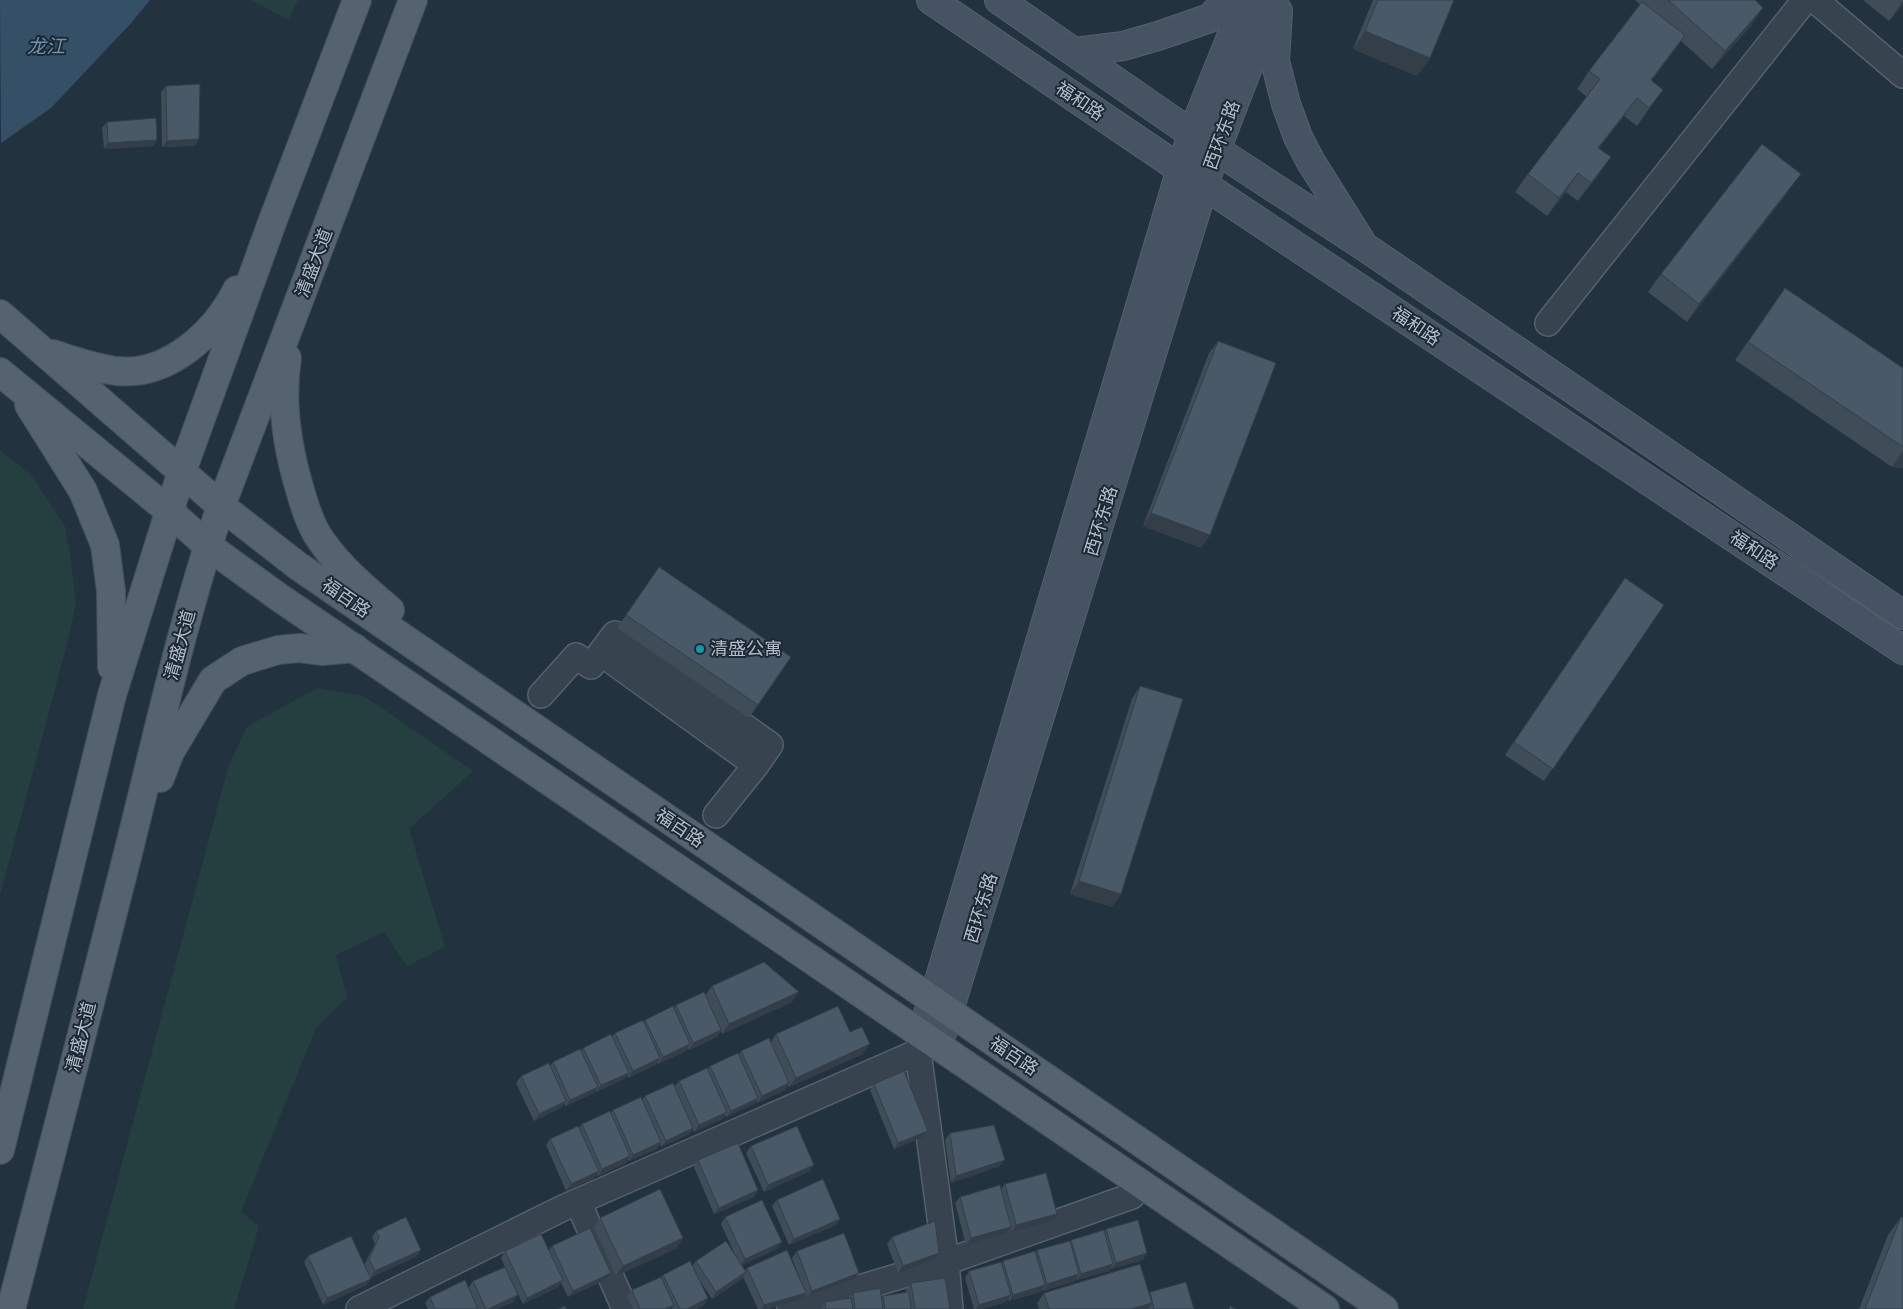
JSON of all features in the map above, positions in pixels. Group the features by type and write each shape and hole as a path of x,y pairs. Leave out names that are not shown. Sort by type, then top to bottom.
{"main road":[{"path":"0,1150 112,694 182,471 273,220 357,0"},
{"name":"清盛大道","path":"11,1309 185,624 208,546 221,506 413,0"},
{"path":"42,351 81,363 117,371 141,370 170,360 196,343 229,305 273,220"},
{"name":"福百路","path":"0,314 221,506 298,566 1384,1309"},
{"path":"294,317 284,374 285,424 293,464 308,516 320,539 349,575 395,614 432,641 471,685"},
{"path":"0,372 27,401 83,491 105,545 111,591 112,694"},
{"name":"福百路","path":"0,372 169,511 208,546 280,598 926,1043 1325,1309"},
{"path":"124,868 170,752 213,680 242,661 278,650 298,648 322,651 355,648"}],"street":[{"name":"福和路","path":"931,0 1204,185 1903,650"},
{"name":"福和路","path":"999,0 1192,134 1365,247 1903,615"},
{"path":"1075,52 1123,46 1158,36 1210,18 1227,0"},
{"name":"西环东路","path":"941,1006 1181,169 1192,134 1246,0"},
{"name":"西环东路","path":"926,1043 941,1006 1204,185 1274,0"},
{"path":"1280,0 1275,61 1286,104 1298,137 1311,162 1365,247"},
{"path":"1548,323 1805,0"},
{"path":"1815,0 1903,75"},
{"path":"541,695 576,656 591,666 615,634 770,745 716,815"},
{"path":"359,1309 578,1202 926,1043 950,1309"},
{"path":"790,1309 946,1262 1132,1196"},
{"path":"578,1202 624,1309"}],"green space":[{"path":"251,0 298,0 288,20"},
{"path":"0,450 31,475 66,528 76,603 66,648 0,895"},
{"path":"317,688 364,696 473,771 409,829 445,947 407,966 384,932 336,955 347,997 316,1028 241,1212 259,1226 234,1309 83,1309 229,764 247,727"}],"water":[{"name":"龙江","path":"0,0 150,0 132,22 51,108 1,143"}],"building":[{"path":"1378,0 1454,0 1430,58 1365,31"},
{"path":"1668,0 1755,0 1763,8 1725,51"},
{"path":"1642,2 1685,35 1651,80 1663,90 1649,108 1637,98 1598,148 1611,157 1591,183 1578,173 1559,198 1528,174 1600,79 1589,71"},
{"path":"200,84 199,139 167,141 166,86"},
{"path":"156,118 157,140 108,143 107,122"},
{"path":"1762,144 1801,174 1699,304 1661,274"},
{"path":"1785,288 1903,368 1903,447 1748,342"},
{"path":"1218,341 1276,363 1210,535 1151,513"},
{"name":"清盛公寓","path":"659,567 791,657 758,705 626,615"},
{"path":"1625,578 1664,605 1553,769 1514,742"},
{"path":"1140,686 1183,699 1121,894 1079,881"},
{"path":"764,962 799,992 729,1024 712,986"},
{"path":"704,992 721,1030 693,1043 676,1005"},
{"path":"673,1006 690,1044 663,1057 645,1020"},
{"path":"838,1006 850,1032 862,1027 870,1044 796,1078 776,1034"},
{"path":"643,1020 660,1058 633,1071 615,1033"},
{"path":"611,1034 629,1073 601,1085 583,1048"},
{"path":"769,1038 789,1083 762,1096 741,1051"},
{"path":"580,1049 598,1087 570,1100 553,1062"},
{"path":"738,1053 758,1098 731,1111 710,1066"},
{"path":"549,1063 566,1101 539,1114 521,1076"},
{"path":"707,1068 727,1112 699,1125 679,1081"},
{"path":"904,1071 928,1131 898,1143 874,1084"},
{"path":"673,1083 693,1128 666,1141 645,1096"},
{"path":"641,1097 661,1142 633,1155 613,1110"},
{"path":"610,1111 630,1156 602,1169 582,1124"},
{"path":"994,1125 1005,1160 956,1176 950,1133"},
{"path":"578,1126 599,1171 571,1184 550,1139"},
{"path":"797,1126 814,1165 768,1185 751,1146"},
{"path":"738,1143 758,1190 719,1208 698,1160"},
{"path":"1046,1173 1057,1214 1016,1225 1005,1184"},
{"path":"823,1179 840,1219 794,1239 777,1200"},
{"path":"1000,1185 1011,1227 971,1238 960,1197"},
{"path":"660,1189 683,1238 623,1266 600,1218"},
{"path":"762,1200 782,1242 745,1259 725,1217"},
{"path":"406,1217 421,1250 375,1271 369,1259 379,1237 376,1231"},
{"path":"1901,1217 1903,1217 1903,1309 1865,1309"},
{"path":"1138,1220 1147,1253 1116,1263 1106,1229"},
{"path":"935,1221 939,1253 903,1266 892,1237"},
{"path":"590,1228 611,1273 573,1291 552,1246"},
{"path":"1104,1230 1113,1264 1081,1274 1071,1240"},
{"path":"844,1233 859,1273 812,1291 797,1251"},
{"path":"541,1234 563,1280 527,1298 505,1251"},
{"path":"351,1236 371,1279 327,1298 308,1256"},
{"path":"726,1241 746,1272 716,1292 696,1261"},
{"path":"1070,1241 1079,1274 1047,1284 1037,1250"},
{"path":"787,1250 806,1293 764,1305 747,1268"},
{"path":"1035,1251 1045,1285 1013,1295 1003,1261"},
{"path":"690,1261 708,1298 687,1309 680,1309 663,1275"},
{"path":"1001,1262 1011,1295 979,1305 969,1271"},
{"path":"1140,1264 1152,1303 1131,1309 1049,1309 1044,1293"},
{"path":"505,1267 518,1295 486,1309 473,1281"},
{"path":"661,1277 674,1305 665,1309 640,1309 632,1290"},
{"path":"945,1278 950,1309 915,1309 911,1283"},
{"path":"465,1280 478,1309 435,1309 430,1297"},
{"path":"1186,1282 1194,1309 1154,1309 1150,1292"},
{"path":"880,1288 883,1309 855,1309 853,1293"},
{"path":"909,1292 911,1309 885,1309 883,1296"},
{"path":"851,1298 853,1309 826,1309 825,1302"}],"place":[{"name":"清盛公寓","path":"700,649"}]}
